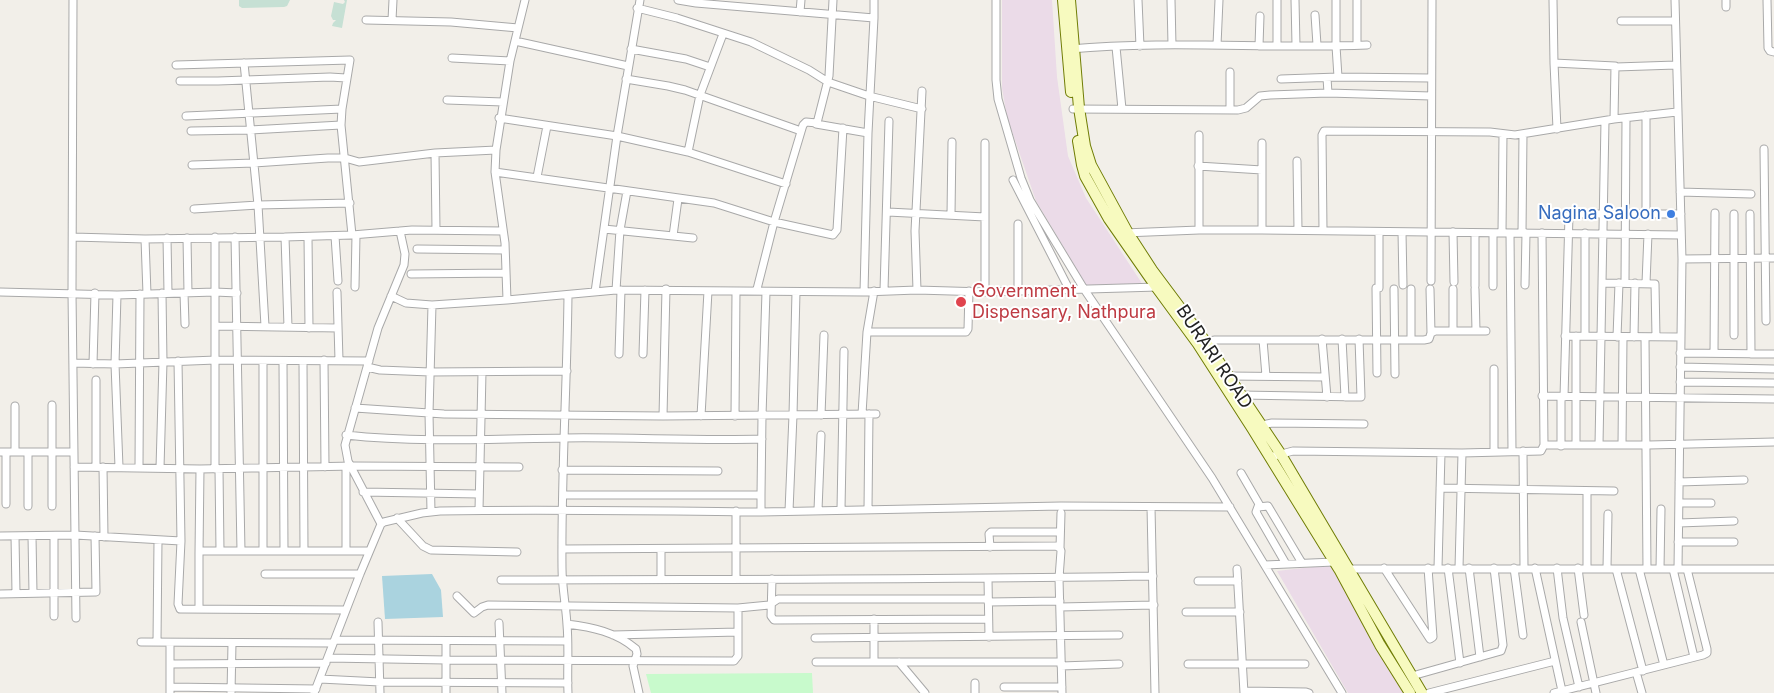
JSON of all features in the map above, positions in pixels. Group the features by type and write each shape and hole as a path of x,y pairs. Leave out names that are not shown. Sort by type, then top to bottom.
{"main road":[{"name":"BURARI ROAD","path":"1063,0 1068,7 1076,109 1084,170 1090,185 1201,343 1275,455 1341,566 1422,693"},
{"name":"BURARI ROAD","path":"1201,343 1228,376 1256,427"},
{"name":"BURARI ROAD","path":"1275,455 1341,566 1380,645 1410,693"}],"street":[{"path":"73,0 72,293 76,618"},
{"path":"392,20 393,0"},
{"path":"507,300 505,250 496,172 496,150 510,61 525,0"},
{"path":"595,292 617,136 640,0"},
{"path":"678,0 769,10 874,18"},
{"path":"769,10 770,0"},
{"path":"800,12 801,0"},
{"path":"816,124 829,76 833,0"},
{"path":"864,292 869,96 874,0"},
{"path":"996,0 996,80 998,99 1021,178 1030,200 1076,289"},
{"path":"1138,0 1140,46"},
{"path":"1171,0 1172,45"},
{"path":"1217,45 1219,0"},
{"path":"1277,0 1277,45"},
{"path":"1295,0 1296,45"},
{"path":"1336,0 1338,77"},
{"path":"1357,45 1358,0"},
{"path":"1431,334 1432,0"},
{"path":"1553,0 1556,129"},
{"path":"1675,0 1682,234 1679,523 1675,569 1694,657"},
{"path":"1769,1 1771,19 1768,48 1774,52"},
{"path":"638,8 678,18 758,45 809,70 828,82 869,96 922,109"},
{"path":"1315,15 1317,45"},
{"path":"1259,46 1260,16"},
{"path":"366,20 475,24 518,28"},
{"path":"1621,21 1675,21"},
{"path":"688,152 700,95 723,34"},
{"path":"515,41 628,66"},
{"path":"1071,49 1172,45 1368,45"},
{"path":"1116,47 1122,109"},
{"path":"631,49 686,59 710,67"},
{"path":"452,58 510,61"},
{"path":"176,66 350,60 342,109 342,125 354,235 355,287"},
{"path":"244,63 258,206 265,326"},
{"path":"1554,64 1612,65 1616,67 1676,65"},
{"path":"1614,119 1616,67"},
{"path":"1230,72 1230,110"},
{"path":"1281,79 1338,77 1431,78"},
{"path":"180,81 346,78"},
{"path":"1327,78 1328,93"},
{"path":"626,79 668,86 700,95 801,131"},
{"path":"917,290 916,214 922,91"},
{"path":"1076,109 1244,109 1258,97 1264,95 1328,93 1431,96"},
{"path":"447,100 503,102"},
{"path":"186,116 342,109"},
{"path":"1323,230 1323,132 1490,132 1523,134 1614,119 1677,112"},
{"path":"1646,115 1646,214"},
{"path":"500,118 617,136 688,152 786,184"},
{"path":"1622,446 1623,397 1620,337 1626,214 1626,118"},
{"path":"884,290 888,212 889,121"},
{"path":"1599,446 1605,121"},
{"path":"755,291 801,131 805,123 868,133"},
{"path":"191,132 342,125"},
{"path":"537,177 547,126"},
{"path":"496,172 714,203 774,222 833,235 837,232 842,128"},
{"path":"1503,134 1512,451"},
{"path":"1523,134 1525,285"},
{"path":"1199,135 1199,230"},
{"path":"950,215 952,142"},
{"path":"985,143 985,292"},
{"path":"1262,143 1262,230"},
{"path":"1764,149 1770,258 1766,321"},
{"path":"192,165 254,164 328,158 345,158 359,162 435,153 496,150"},
{"path":"435,153 436,230"},
{"path":"1298,161 1298,230"},
{"path":"1198,166 1262,170"},
{"path":"1013,180 1076,289 1206,469 1342,693"},
{"path":"619,354 618,290 620,230 626,191"},
{"path":"1680,192 1751,194"},
{"path":"673,236 678,199"},
{"path":"194,209 350,203"},
{"path":"888,212 985,217"},
{"path":"1714,353 1715,213"},
{"path":"1561,446 1566,336 1568,218 1571,214 1681,214"},
{"path":"1734,214 1734,335"},
{"path":"1750,214 1751,354"},
{"path":"1018,224 1018,291"},
{"path":"604,228 692,238"},
{"path":"73,237 145,239 308,237 412,230 503,231"},
{"path":"1123,233 1199,230 1323,230 1682,234"},
{"path":"382,523 368,491 346,454 378,328 395,298 405,260 402,231"},
{"path":"1377,373 1376,288 1379,288 1380,232"},
{"path":"1402,232 1403,285"},
{"path":"1453,232 1453,331"},
{"path":"1475,233 1476,331"},
{"path":"1493,233 1493,286"},
{"path":"1275,455 1293,451 1462,453 1541,450 1544,445 1542,396 1542,233"},
{"path":"1585,233 1585,336"},
{"path":"1646,283 1648,234"},
{"path":"336,236 338,280"},
{"path":"215,237 217,469 220,551"},
{"path":"285,237 288,327"},
{"path":"308,237 309,328"},
{"path":"160,468 167,238"},
{"path":"185,324 187,238"},
{"path":"236,238 241,551"},
{"path":"140,467 145,239"},
{"path":"417,249 505,250"},
{"path":"1682,259 1770,258"},
{"path":"411,274 506,273"},
{"path":"1602,283 1655,284 1656,337"},
{"path":"1634,337 1635,283"},
{"path":"395,298 406,303 432,305 618,290 864,292 917,290 985,292 1160,286"},
{"path":"663,416 666,289"},
{"path":"1394,289 1394,374"},
{"path":"1411,289 1411,340"},
{"path":"643,354 645,290"},
{"path":"701,416 708,291"},
{"path":"868,509 869,414 867,332 874,291"},
{"path":"867,332 966,332 968,329 969,291"},
{"path":"0,292 143,294 215,292 237,294"},
{"path":"337,292 339,360"},
{"path":"735,416 736,292"},
{"path":"761,512 766,292"},
{"path":"789,510 796,292"},
{"path":"93,364 95,293"},
{"path":"117,294 115,364 119,467"},
{"path":"568,295 566,415 562,470 564,495 563,580 567,628 568,693"},
{"path":"431,512 429,413 432,305"},
{"path":"216,326 338,328"},
{"path":"1201,343 1263,340 1427,340 1435,331 1486,331"},
{"path":"821,415 824,335"},
{"path":"1566,336 1681,337"},
{"path":"1576,336 1576,446"},
{"path":"1645,337 1646,445 1643,569 1664,665"},
{"path":"1342,339 1345,397"},
{"path":"1240,395 1361,397 1358,339"},
{"path":"1263,340 1266,376"},
{"path":"1322,340 1326,397"},
{"path":"841,509 844,350"},
{"path":"1680,353 1774,354"},
{"path":"324,360 324,467"},
{"path":"73,363 339,360 380,370 430,372 567,371"},
{"path":"178,361 181,541 178,607 183,609 346,610"},
{"path":"263,361 263,551"},
{"path":"283,361 282,468 284,551"},
{"path":"303,361 304,551"},
{"path":"1680,367 1774,369"},
{"path":"1494,369 1494,452"},
{"path":"479,510 482,372"},
{"path":"1228,376 1325,377"},
{"path":"96,380 104,536"},
{"path":"1680,382 1774,384"},
{"path":"1542,396 1774,398"},
{"path":"52,405 52,506"},
{"path":"15,406 15,452"},
{"path":"357,408 480,414 762,416 869,414"},
{"path":"1256,427 1272,423 1364,424"},
{"path":"818,510 821,435"},
{"path":"352,436 430,440 564,438 762,439"},
{"path":"1544,445 1622,446 1774,442"},
{"path":"1523,451 1524,568"},
{"path":"6,504 3,452 74,452"},
{"path":"28,452 28,506"},
{"path":"1438,568 1441,453"},
{"path":"1459,568 1462,453"},
{"path":"346,551 353,466"},
{"path":"74,467 179,469 353,466 519,468"},
{"path":"199,609 200,469"},
{"path":"562,470 718,471"},
{"path":"1241,473 1258,503 1256,512 1286,564"},
{"path":"1679,482 1744,480"},
{"path":"1440,488 1614,491"},
{"path":"368,491 479,494"},
{"path":"1587,491 1587,568"},
{"path":"564,495 761,496"},
{"path":"1679,503 1711,503"},
{"path":"170,642 170,690 315,691 369,551 382,523 396,518 431,512 563,509 639,512 761,512 1061,506 1230,507"},
{"path":"1258,507 1268,506 1302,563"},
{"path":"1150,507 1155,693"},
{"path":"1660,569 1661,509"},
{"path":"736,511 736,578"},
{"path":"1004,687 1062,690 1059,578 1062,513"},
{"path":"1606,568 1608,514"},
{"path":"396,518 423,546 431,550 517,552"},
{"path":"1679,523 1734,521"},
{"path":"990,547 989,534 991,532 1060,532"},
{"path":"0,536 104,536 181,541"},
{"path":"15,536 16,593"},
{"path":"32,536 33,593"},
{"path":"54,536 54,616"},
{"path":"0,594 96,592 95,536"},
{"path":"157,642 158,540"},
{"path":"1678,542 1734,542"},
{"path":"563,549 1060,548"},
{"path":"661,550 661,579"},
{"path":"199,553 220,551 369,551"},
{"path":"1265,565 1302,563 1384,568 1774,569"},
{"path":"1384,568 1430,639 1433,637 1428,568"},
{"path":"1448,568 1460,663"},
{"path":"1469,568 1480,657"},
{"path":"1412,676 1501,651 1503,648 1494,568"},
{"path":"1514,568 1523,635"},
{"path":"1535,568 1563,692 1707,653 1688,569"},
{"path":"1558,568 1563,618 1578,687"},
{"path":"1578,568 1582,619 1596,693"},
{"path":"1616,568 1640,672 1642,693"},
{"path":"1237,569 1244,692 1309,693"},
{"path":"265,574 360,574"},
{"path":"501,580 736,578 988,579 1153,576"},
{"path":"772,579 771,604 774,620 988,619"},
{"path":"988,579 988,637"},
{"path":"1198,581 1238,581"},
{"path":"457,596 476,613 482,607 488,605 738,608 771,604 778,599 988,600 1060,604 1154,605"},
{"path":"170,664 379,659 734,661 738,656 738,608"},
{"path":"1186,612 1240,612"},
{"path":"874,619 874,662"},
{"path":"378,622 380,693"},
{"path":"499,623 502,693"},
{"path":"567,628 592,627 613,635 633,647 637,651 633,666 639,693"},
{"path":"613,635 738,632"},
{"path":"815,638 1120,635"},
{"path":"141,642 232,644 378,640 567,641"},
{"path":"446,641 446,693"},
{"path":"231,690 232,644"},
{"path":"1429,693 1555,660"},
{"path":"816,662 1119,664"},
{"path":"899,662 924,693"},
{"path":"1188,664 1305,664"},
{"path":"320,679 380,682 568,683"},
{"path":"975,683 976,693"}],"shaded area":[{"path":"1002,0 1052,0 1057,77 1068,156 1086,198 1143,285 1088,288 1036,201 1007,117 1002,88"},
{"path":"1330,565 1403,693 1348,693 1277,571"}],"green space":[{"path":"239,0 290,0 287,6 284,7 242,8 239,6"},
{"path":"344,0 347,0 342,28 332,26 336,20 333,20 331,16 334,2 343,4"},
{"path":"812,673 813,693 651,693 646,674"}],"water":[{"path":"432,574 441,590 443,617 385,619 382,576"}],"place":[{"name":"Nagina Saloon","path":"1671,214"},
{"name":"Government Dispensary, Nathpura","path":"961,302"}]}
